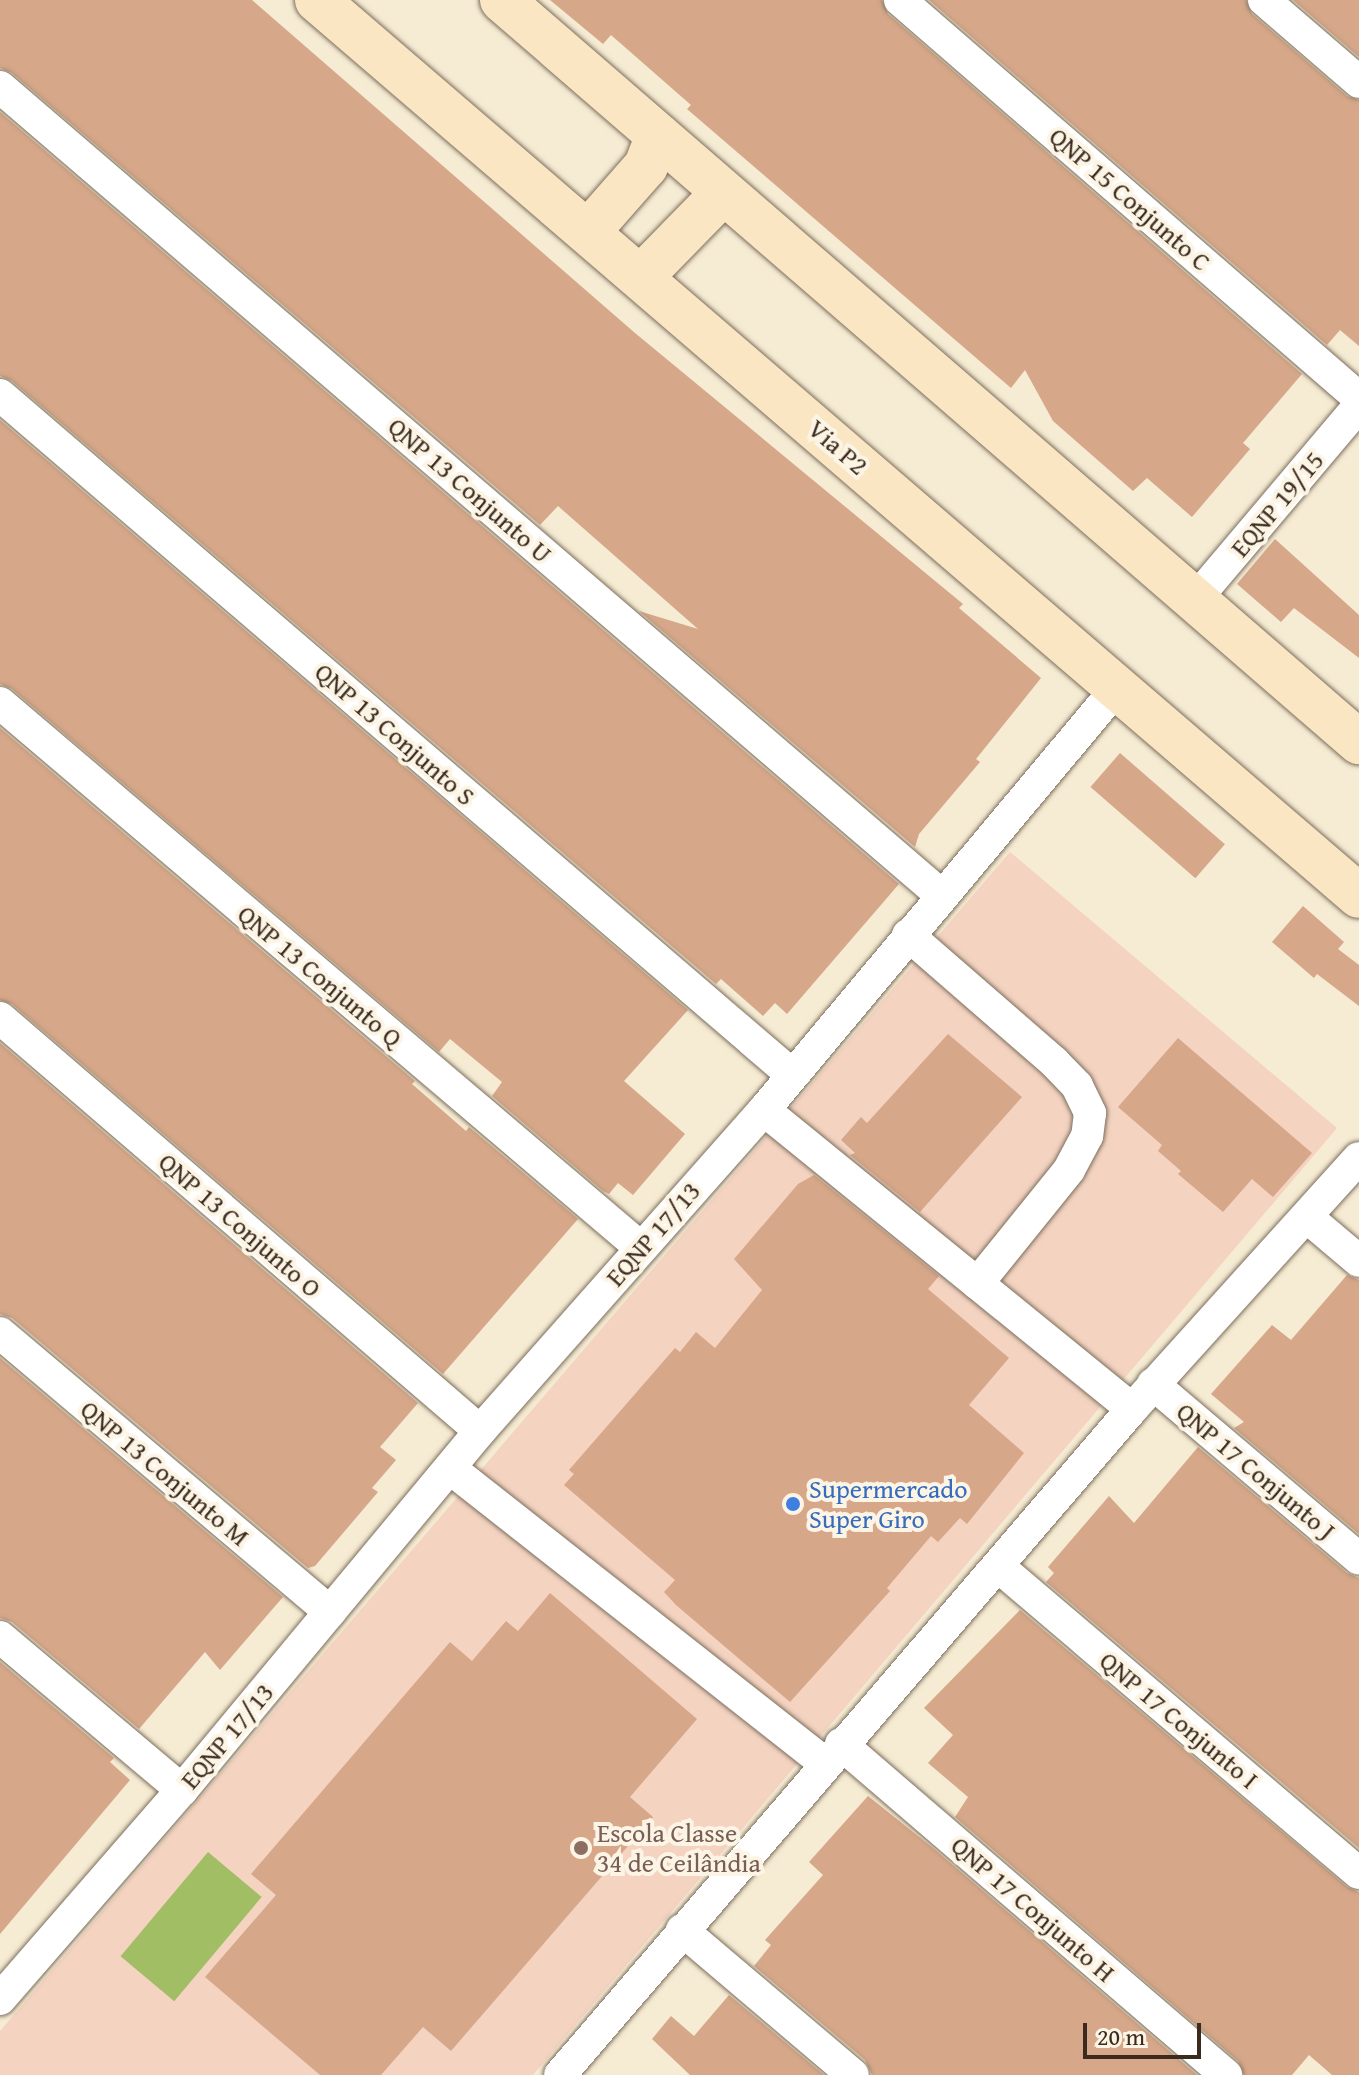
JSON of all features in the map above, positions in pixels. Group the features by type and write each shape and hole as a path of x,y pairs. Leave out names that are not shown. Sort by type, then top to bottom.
{"main road":[{"name":"Via P2","path":"317,0 1359,896"},
{"path":"502,0 1359,742"},
{"path":"588,232 646,166 658,135"},
{"path":"641,277 723,193"}],"street":[{"name":"QNP 15 Conjunto C","path":"900,0 1359,398"},
{"path":"1264,0 1359,82"},
{"name":"QNP 13 Conjunto U","path":"0,87 940,894"},
{"name":"QNP 13 Conjunto S","path":"0,395 790,1073"},
{"name":"EQNP 19/15","path":"1194,601 1359,406"},
{"name":"EQNP 17/13","path":"7,1978 182,1790 480,1431 764,1110 790,1073 1117,688"},
{"name":"QNP 13 Conjunto Q","path":"0,703 641,1248"},
{"path":"908,935 1054,1062 1077,1086 1090,1113 1087,1136 1069,1170 977,1284"},
{"name":"QNP 13 Conjunto O","path":"0,1018 480,1431"},
{"path":"764,1110 1132,1409"},
{"path":"560,2075 832,1753 999,1567 1153,1384 1359,1158"},
{"path":"1307,1217 1359,1261"},
{"name":"QNP 13 Conjunto M","path":"0,1333 330,1612"},
{"name":"QNP 17 Conjunto J","path":"1153,1384 1359,1559"},
{"path":"451,1469 832,1753"},
{"name":"QNP 17 Conjunto I","path":"999,1567 1359,1873"},
{"path":"0,1637 182,1790"},
{"name":"QNP 17 Conjunto H","path":"832,1753 1226,2075"},
{"path":"682,1930 853,2075"}],"shaded area":[{"path":"1010,852 1337,1128 533,2075 0,2075 0,2031"}],"green space":[{"path":"208,1852 262,1897 174,2001 121,1956"}],"building":[{"path":"0,0 252,0 635,333 963,604 959,608 1041,678 976,759 980,762 919,834 915,847 639,611 698,629 558,506 540,525 12,73 0,68"},
{"path":"550,0 882,0 888,14 1302,374 1243,443 1250,449 1192,517 1147,478 1133,491 1053,421 1025,370 1011,388 687,109 691,105 611,35 603,44"},
{"path":"929,0 1246,0 1252,14 1347,96 1359,100 1359,346 1340,330 1327,345"},
{"path":"1293,0 1359,0 1359,57"},
{"path":"0,112 899,884 787,1014 775,1003 763,1016 721,979 716,984 12,381 0,376"},
{"path":"0,420 688,1010 624,1081 685,1134 633,1195 618,1183 609,1194 603,1191 492,1096 502,1082 450,1039 439,1052 12,689 0,684"},
{"path":"1275,539 1359,615 1359,658 1294,608 1281,622 1237,584"},
{"path":"0,728 415,1081 412,1084 466,1131 469,1127 578,1219 443,1374 12,1004 0,1000"},
{"path":"1120,753 1225,844 1195,878 1090,787"},
{"path":"1303,906 1344,942 1338,949 1359,965 1359,1006 1317,974 1314,978 1272,942"},
{"path":"948,1034 1022,1097 920,1212 850,1155 855,1153 841,1140 861,1117 867,1123"},
{"path":"1178,1038 1312,1153 1273,1197 1252,1179 1223,1212 1178,1174 1181,1171 1158,1151 1162,1145 1118,1107"},
{"path":"0,1043 418,1403 380,1447 396,1460 372,1488 378,1492 315,1566 308,1568 12,1318 0,1314"},
{"path":"814,1175 939,1276 928,1289 1009,1358 969,1405 1024,1453 967,1524 960,1518 938,1542 931,1536 887,1588 890,1591 790,1702 676,1605 664,1592 675,1580 564,1485 574,1474 569,1470 675,1348 680,1352 696,1332 715,1348 762,1290 734,1259 798,1184"},
{"path":"1347,1275 1359,1280 1359,1534 1234,1428 1244,1422 1211,1394 1272,1325 1291,1340"},
{"path":"0,1358 283,1597 220,1670 205,1652 139,1729 12,1622 0,1618"},
{"path":"1198,1447 1347,1573 1359,1578 1359,1848 1046,1582 1054,1573 1048,1567 1109,1496 1134,1523"},
{"name":"Escola Classe 34 de Ceilândia","path":"550,1593 697,1719 630,1797 653,1817 451,2051 423,2027 381,2075 320,2075 205,1977 276,1895 251,1874 450,1642 472,1661 506,1621 518,1631"},
{"path":"1020,1610 1347,1887 1359,1892 1359,2075 1332,2075 1309,2055 1292,2075 1244,2075 1238,2061 955,1817 968,1797 928,1763 953,1735 924,1708"},
{"path":"0,1662 114,1758 110,1762 130,1780 0,1934"},
{"path":"868,1796 1197,2075 872,2075 865,2060 754,1966 771,1945 765,1940 823,1875 809,1862"},
{"path":"729,1995 824,2075 690,2075 652,2039 671,2016 694,2036"}],"place":[{"name":"Supermercado Super Giro","path":"793,1504"},
{"name":"Escola Classe 34 de Ceilândia","path":"581,1848"}]}
